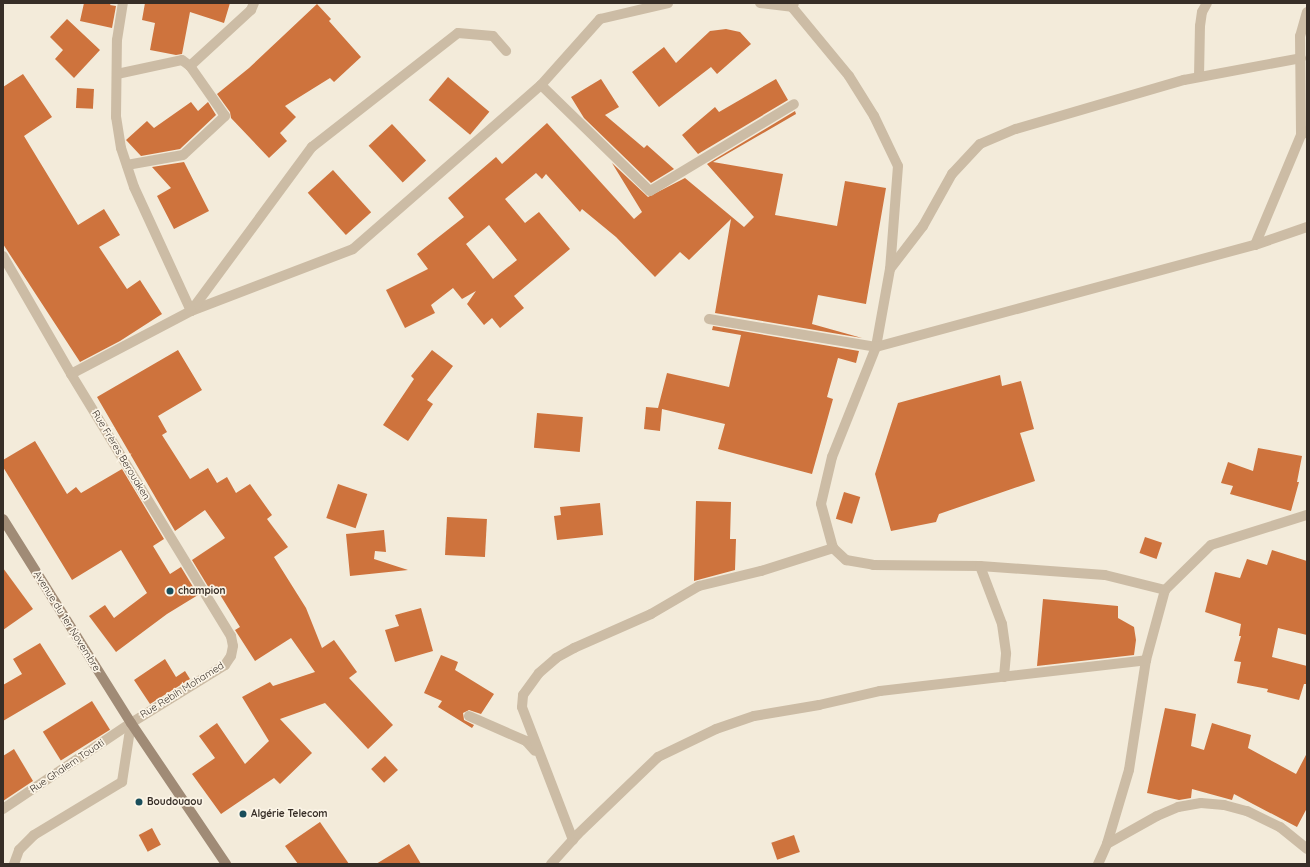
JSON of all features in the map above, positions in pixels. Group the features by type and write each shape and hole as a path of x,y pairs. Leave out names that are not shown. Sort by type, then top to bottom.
{"main road":[{"name":"Avenue du 1er Novembre","path":"3,519 131,723 226,864"}],"street":[{"path":"124,3 117,40 116,117 127,165 134,187 191,311"},
{"path":"190,66 251,10 254,3"},
{"path":"71,374 191,311 353,249 541,85 600,19 668,3"},
{"path":"760,3 793,5 849,76 874,116 898,166 890,269 876,347 832,456 821,504 833,548 846,560 873,565 980,566 1105,575 1165,590"},
{"path":"1199,77 1200,26 1202,12 1207,3"},
{"path":"1255,245 1304,133 1300,36 1307,12"},
{"path":"191,311 312,147 458,34 493,36 506,51"},
{"path":"890,269 923,226 952,174 980,144 1016,129 1199,77 1301,58"},
{"path":"117,74 182,60 190,66 225,116 183,154 127,165"},
{"path":"541,85 650,191 794,104"},
{"path":"709,319 876,347 1255,245 1307,227"},
{"name":"Rue Frères Berouaken","path":"3,256 71,374 230,636 233,646 231,656"},
{"path":"1098,864 1107,844 1129,770 1146,660 1165,590 1211,545 1307,515"},
{"path":"572,840 538,754 522,707 523,695 539,673 556,658 601,635 651,614 699,586 761,571 833,548"},
{"path":"980,566 1002,624 1006,654 1004,677"},
{"name":"Rue Rebih Mohamed","path":"131,723 225,664 231,656"},
{"path":"551,864 572,840 658,757 716,729 754,716 819,706 880,691 1146,660"},
{"path":"469,716 526,741 538,754"},
{"path":"14,864 19,850 34,835 122,782 131,723"},
{"name":"Rue Ghalem Touati","path":"3,809 131,723"},
{"path":"1107,844 1178,807 1201,803 1224,804 1247,811 1280,827 1307,848"}],"building":[{"path":"84,3 111,3 110,5 116,6 112,28 80,21"},
{"path":"145,3 230,3 224,23 190,12 182,54 176,55 150,50 155,23 142,20"},
{"path":"317,4 331,19 329,21 361,57 334,82 330,78 285,106 296,117 280,133 287,141 269,158 231,118 230,112 217,94 249,68"},
{"path":"67,19 100,50 74,78 55,59 63,50 50,37"},
{"path":"726,29 740,32 751,44 717,74 711,67 659,107 632,72 664,47 676,63 710,31"},
{"path":"23,74 52,117 24,136 78,225 104,209 120,235 99,247 127,289 140,280 162,314 120,341 80,362 3,244 3,87"},
{"path":"448,77 489,112 470,135 429,100"},
{"path":"601,79 619,107 605,115 644,148 647,145 674,169 651,183 584,118 571,97"},
{"path":"776,79 788,100 698,154 682,135 715,107 719,112"},
{"path":"77,88 94,89 93,109 76,108"},
{"path":"191,102 198,111 208,102 216,115 180,149 141,156 126,140 147,121 154,128"},
{"path":"795,111 796,114 713,162 783,174 775,215 837,226 845,181 886,188 866,304 818,295 812,324 862,338 715,313 731,219 689,260 680,252 655,277 616,237 582,209 580,212 546,174 542,179 536,173 505,199 525,223 539,212 570,249 514,296 524,308 500,328 492,318 484,325 467,304 476,291 462,299 453,288 431,305 435,313 405,328 386,290 428,269 417,254 464,217 448,198 496,157 502,164 547,123 634,219 642,212 612,163 648,197 685,178 744,227 754,217 707,164","holes":["489,225 517,260 493,279 466,244"]},
{"path":"392,124 426,161 403,182 369,146"},
{"path":"184,162 209,211 174,229 157,196 171,188 152,167"},
{"path":"333,170 371,212 346,235 308,193"},
{"path":"713,326 859,351 856,363 838,358 827,397 833,399 812,474 718,449 725,424 662,409 660,431 644,429 646,407 658,408 667,373 729,387 741,335 712,330"},
{"path":"178,350 202,390 158,416 167,432 162,435 190,479 208,468 217,483 227,477 236,493 250,484 272,515 267,519 288,547 274,557 306,608 322,648 334,640 357,672 349,678 393,725 368,749 325,703 280,719 312,753 280,784 274,778 221,814 192,774 215,758 199,736 217,723 245,764 269,741 242,697 270,682 273,686 315,672 291,638 255,661 235,630 240,627 214,585 209,588 192,560 225,538 205,510 175,531 97,397"},
{"path":"432,350 453,366 427,400 433,404 408,441 383,425 414,379 411,376"},
{"path":"1000,375 1002,386 1021,381 1034,429 1020,433 1035,481 939,514 936,522 891,531 875,474 898,403"},
{"path":"537,413 583,417 580,452 534,448"},
{"path":"35,441 67,494 76,487 81,493 122,469 164,539 153,546 170,574 181,567 198,595 167,614 116,652 89,616 105,605 114,618 147,593 121,550 72,580 3,467 3,460"},
{"path":"1258,448 1302,456 1297,482 1299,482 1291,511 1230,494 1233,486 1221,483 1228,462 1253,471"},
{"path":"338,484 367,494 356,528 326,518"},
{"path":"844,492 860,497 852,524 836,519"},
{"path":"696,501 731,502 730,539 736,539 735,570 694,581"},
{"path":"600,503 603,535 557,540 554,516 561,515 560,507"},
{"path":"447,517 487,519 485,557 445,555"},
{"path":"384,530 386,552 375,551 374,559 408,570 350,576 346,534"},
{"path":"1145,537 1162,543 1156,559 1139,553"},
{"path":"1272,550 1307,561 1307,635 1278,628 1272,657 1307,666 1307,684 1304,684 1299,700 1267,692 1268,689 1237,683 1241,662 1234,661 1241,636 1239,636 1241,624 1205,612 1215,572 1240,578 1247,559 1267,565"},
{"path":"3,568 33,609 3,630"},
{"path":"1043,599 1118,606 1118,618 1134,627 1136,640 1134,655 1037,666"},
{"path":"421,608 433,651 395,662 385,630 399,626 395,615"},
{"path":"40,643 66,684 3,721 3,685 22,674 13,659"},
{"path":"441,655 458,662 455,670 494,694 481,714 469,710 463,713 464,720 474,725 472,728 438,707 442,701 424,693"},
{"path":"165,659 176,677 185,671 190,679 150,704 134,680"},
{"path":"92,701 110,730 61,761 43,732"},
{"path":"1165,708 1196,714 1191,746 1204,750 1212,723 1251,735 1248,748 1296,774 1307,753 1307,808 1297,827 1234,794 1232,800 1192,789 1191,798 1179,800 1147,793"},
{"path":"14,749 33,781 3,801 3,756"},
{"path":"385,756 398,770 384,783 371,769"},
{"path":"320,822 349,864 298,864 285,846"},
{"path":"152,828 161,845 148,852 139,835"},
{"path":"794,835 800,852 777,860 771,843"},
{"path":"409,844 421,864 376,864"}],"place":[{"name":"champion","path":"170,591"},
{"name":"Boudouaou","path":"139,802"},
{"name":"Algérie Telecom","path":"243,814"}]}
